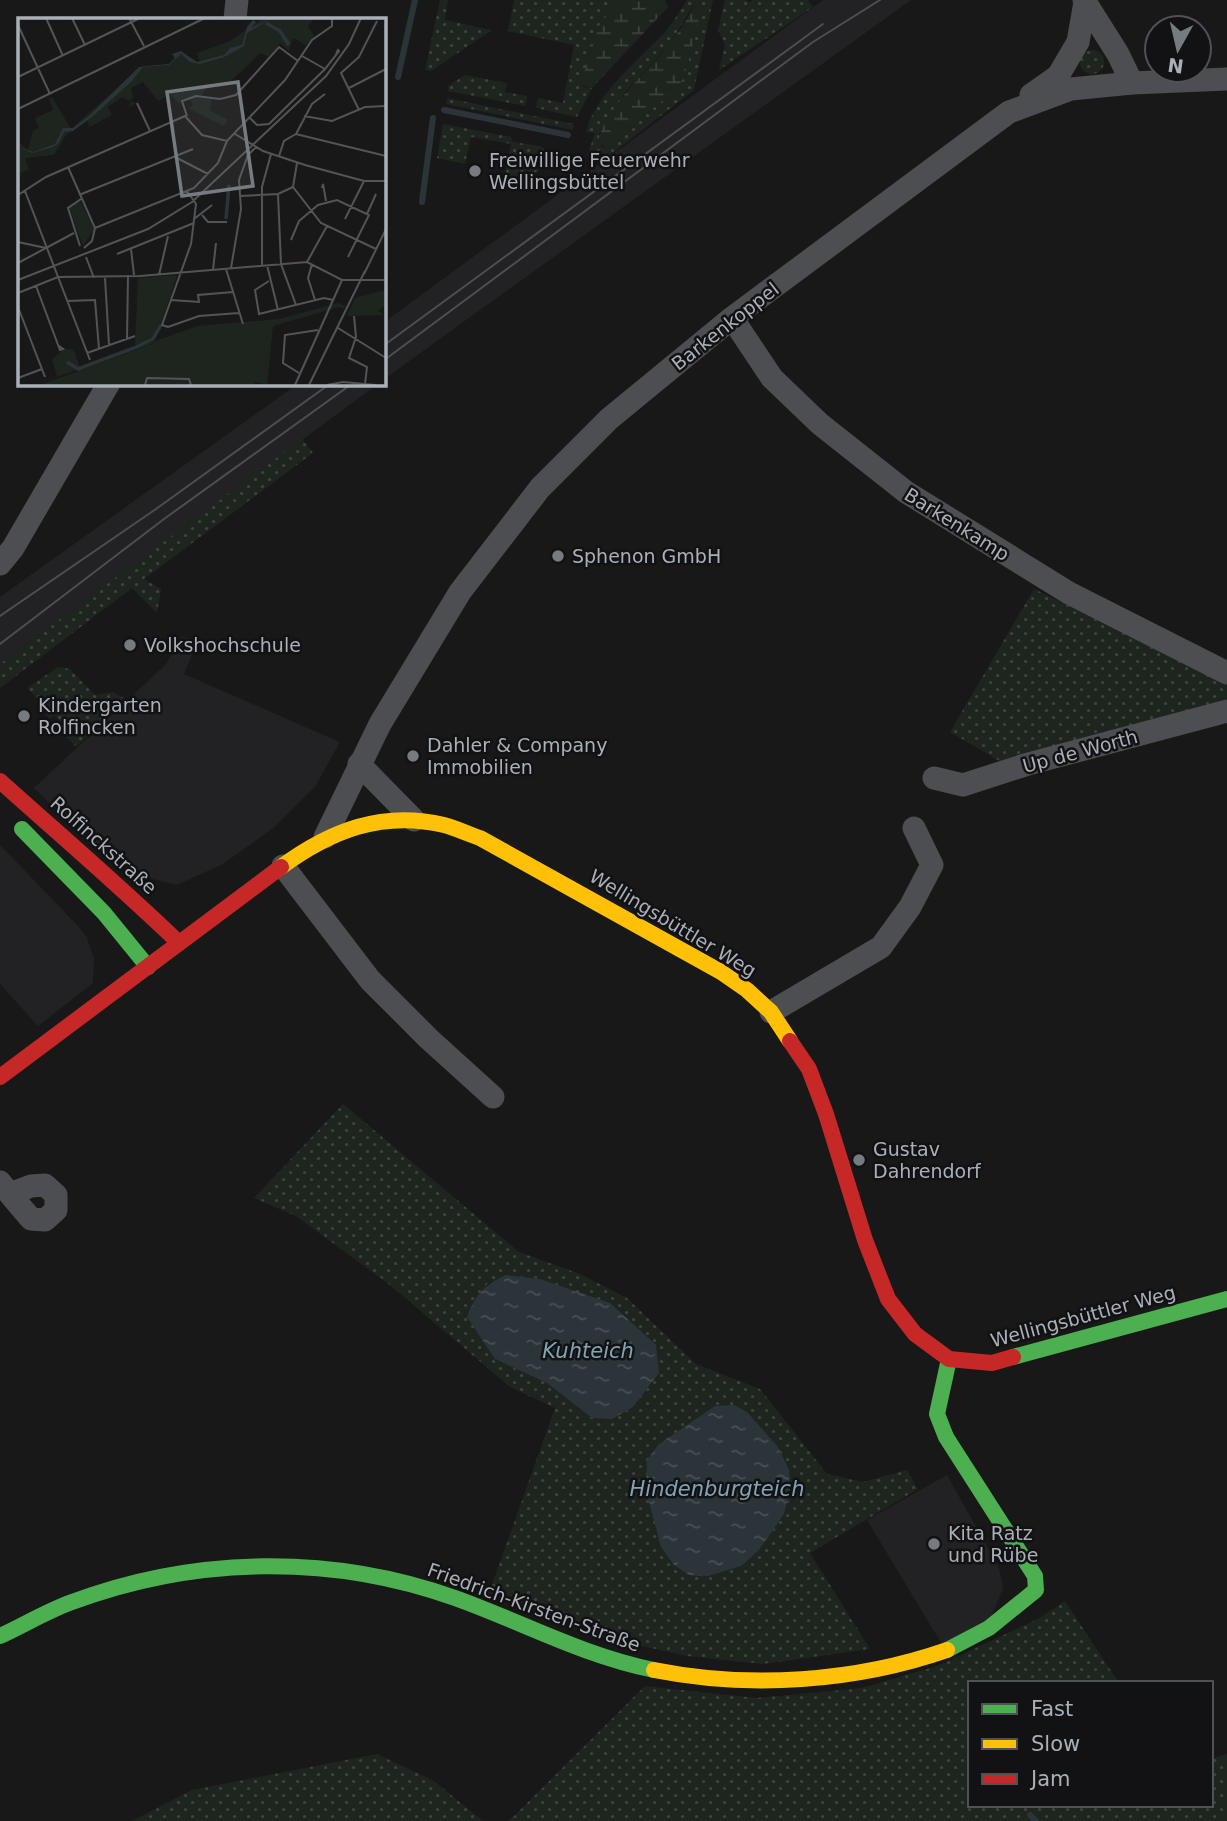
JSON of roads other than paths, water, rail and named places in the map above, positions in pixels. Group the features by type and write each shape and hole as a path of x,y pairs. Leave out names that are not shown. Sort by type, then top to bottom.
{"main road":[{"name":"Rolfinckstraße","path":"0,781 136,901 179,943"},
{"path":"7,815 88,897 148,967"},
{"name":"Wellingsbüttler Weg","path":"0,1077 283,866 326,837 368,824 414,820 445,825 514,857 721,972 747,990 771,1012 809,1069 865,1240 888,1298 915,1334 949,1359 992,1363 1227,1298"},
{"name":"Friedrich-Kirsten-Straße","path":"0,1636 72,1602 164,1575 218,1568 288,1565 364,1574 432,1590 600,1656 636,1667 678,1674 775,1680 839,1676 903,1663 953,1647 1000,1622 1036,1590 1035,1576 946,1437 937,1414 949,1359"}],"street":[{"path":"235,18 237,0"},
{"path":"1084,1 1118,54 1132,83"},
{"path":"1009,112 1058,76 1078,41 1084,1"},
{"name":"Barkenkoppel","path":"326,837 380,724 460,592 540,488 609,419 732,318 1009,112 1071,89 1227,79"},
{"name":"Barkenkamp","path":"732,318 772,378 820,424 905,492 1069,593 1227,673"},
{"path":"0,564 13,548 108,385"},
{"name":"Up de Worth","path":"934,778 963,785 1028,764 1227,711"},
{"path":"359,764 414,820"},
{"path":"771,1012 881,947 910,907 932,865 914,828"},
{"path":"283,866 370,980 492,1097"}],"water":[{"name":"Kuhteich","path":"505,1275 540,1279 610,1303 656,1345 659,1373 633,1407 612,1419 592,1418 547,1383 495,1359 467,1317 481,1291"},
{"name":"Hindenburgteich","path":"734,1405 747,1412 778,1447 789,1470 790,1490 784,1514 759,1550 741,1566 708,1576 689,1575 674,1565 661,1547 646,1490 647,1460 659,1444 715,1406"}],"waterway":[{"path":"398,77 415,0"},
{"path":"444,110 568,135"},
{"path":"422,202 433,118"},
{"path":"1030,1815 1036,1821"}],"tram line":[{"path":"385,360 813,42 880,0"},
{"path":"385,345 823,24"},
{"path":"0,616 156,509 328,385"},
{"path":"0,644 164,519 350,385"}],"place":[{"name":"Freiwillige Feuerwehr Wellingsbüttel","path":"475,171"},
{"name":"Sphenon GmbH","path":"558,556"},
{"name":"Volkshochschule","path":"130,645"},
{"name":"Kindergarten Rolfincken","path":"24,716"},
{"name":"Dahler & Company Immobilien","path":"413,756"},
{"name":"Gustav Dahrendorf","path":"859,1160"},
{"name":"Kita Ratz und Rübe","path":"934,1544"}]}
